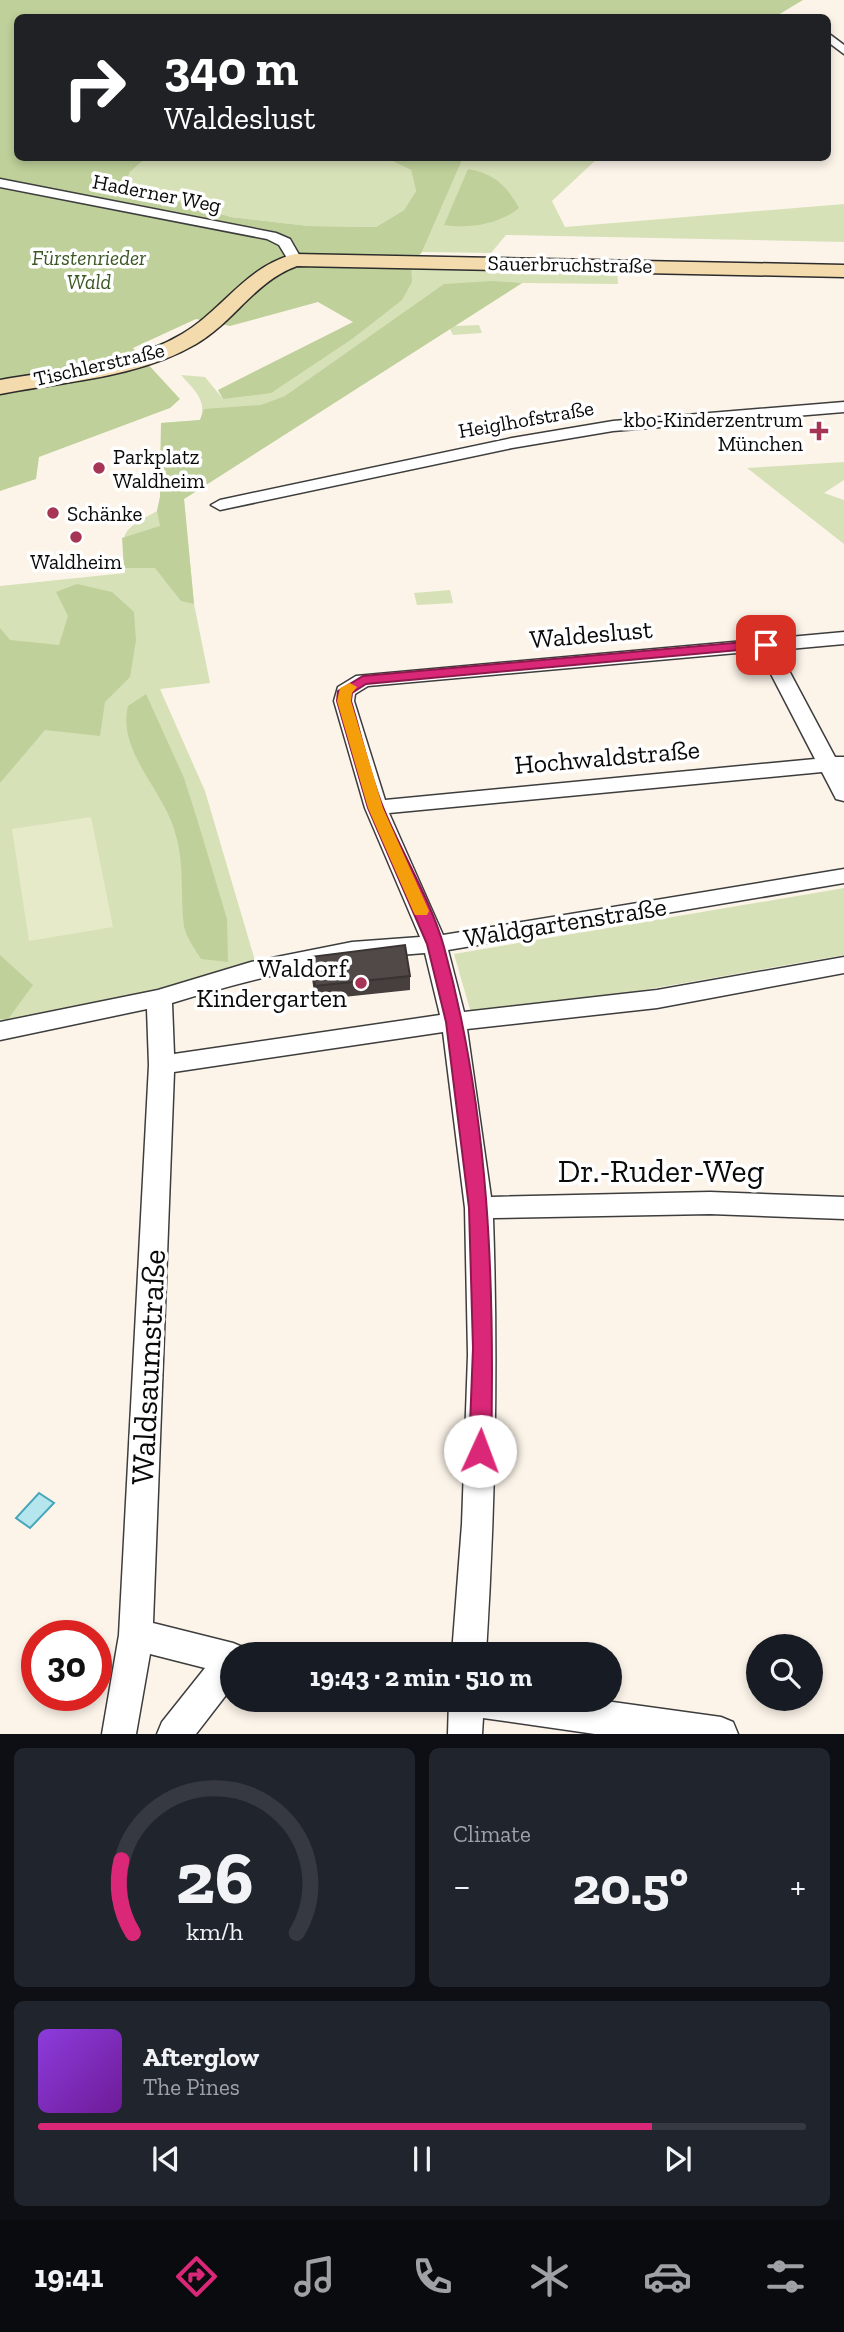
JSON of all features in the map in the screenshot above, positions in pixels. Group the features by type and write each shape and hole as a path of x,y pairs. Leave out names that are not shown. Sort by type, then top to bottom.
{"street":[{"path":"831,39 844,51"},
{"name":"Haderner Weg","path":"0,183 271,236 285,242 295,260"},
{"name":"Sauerbruchstraße","path":"295,260 844,271"},
{"name":"Tischlerstraße","path":"0,387 167,351 208,328 267,272 295,260"},
{"name":"Heiglhofstraße","path":"220,505 512,443 613,426 844,407"},
{"name":"Waldeslust","path":"376,808 344,701 345,691 363,680 844,638"},
{"path":"766,645 836,764 844,794"},
{"name":"Hochwaldstraße","path":"376,808 836,764"},
{"path":"376,808 435,944 454,1022 479,1208 483,1367 478,1524 470,1642"},
{"name":"Waldgartenstraße","path":"0,1031 159,998 251,970 352,950 435,944 844,876"},
{"path":"162,1065 454,1022 657,999 844,965"},
{"name":"Waldsaumstraße","path":"119,1734 136,1635 162,1065 159,998"},
{"name":"Dr.-Ruder-Weg","path":"479,1208 710,1203 844,1208"},
{"path":"136,1635 220,1656"},
{"path":"173,1734 220,1675"},
{"path":"465,1734 466,1712"},
{"path":"561,1712 721,1734"}],"green space":[{"name":"Fürstenrieder Wald","path":"0,0 803,0 780,14 14,14 14,161 143,161 130,172 124,186 231,217 309,226 376,227 404,210 416,191 411,170 392,161 462,161 422,252 411,266 412,282 402,300 352,339 271,393 223,399 218,390 353,322 318,302 230,326 196,319 133,348 180,399 170,408 39,457 36,479 0,491"},
{"path":"143,161 392,161 411,170 416,191 404,210 376,227 309,226 231,217 124,186 130,172"},
{"path":"462,161 595,161 552,201 565,227 844,204 844,242 506,235 491,253 422,252"},
{"path":"468,169 493,177 519,208 503,218 484,224 444,225"},
{"path":"411,266 617,271 618,284 522,283 455,326 479,325 482,333 453,335 450,329 184,499 194,604 210,683 160,689 205,791 256,964 153,995 0,1027 0,586 125,573 123,548 126,534 136,523 157,511 160,497 161,423 200,420 202,413 201,401 181,375 205,377 223,399 352,339"},
{"path":"493,281 522,283 184,499 194,604 181,601 155,568 124,568 122,538 160,526 157,511 160,497 161,423 200,420 204,409 261,405 285,396 444,284"},
{"path":"844,462 844,480 824,493 844,500 844,544 747,468"},
{"path":"77,584 112,592 134,612 136,640 130,677 105,702 100,736 45,730 0,783 0,628 10,640 59,645 68,616 56,592"},
{"path":"450,590 453,603 417,605 414,593"},
{"path":"146,694 184,778 198,822 227,919 228,962 201,959 185,930 180,853 174,829 135,754 126,722 128,706"},
{"path":"91,817 113,927 29,941 12,829"},
{"path":"844,888 844,955 512,1013 471,1013 454,954"},
{"path":"0,955 33,985 8,1019 0,1019"}],"water":[{"path":"39,1493 54,1503 30,1528 16,1518"}],"building":[{"path":"405,945 410,976 315,986 310,957"}],"slow traffic":[{"path":"350,687 345,691 344,701 376,808 421,911"}],"place":[{"name":"kbo-Kinderzentrum München","path":"819,431"},
{"name":"Parkplatz Waldheim","path":"99,468"},
{"name":"Schänke","path":"53,513"},
{"name":"Waldheim","path":"76,537"},
{"name":"Waldorf Kindergarten","path":"361,983"}],"route":[{"path":"480,1451 483,1348 479,1208 454,1022 435,944 376,808 344,701 345,691 363,680 766,645"}]}
